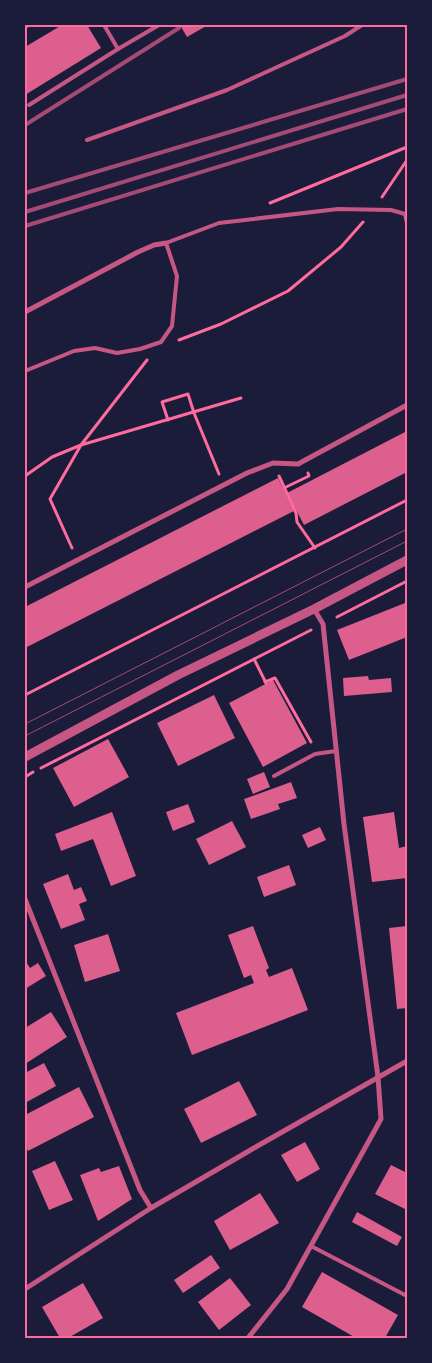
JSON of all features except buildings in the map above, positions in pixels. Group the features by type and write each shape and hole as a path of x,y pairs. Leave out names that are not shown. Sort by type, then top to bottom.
{"street":[{"path":"25,312 138,252 154,245 166,243"},
{"path":"25,587 247,473 274,463 298,464 407,405"},
{"path":"25,757 178,675 314,609 407,560"},
{"path":"248,1338 287,1289 381,1119 378,1078 344,824 323,624 314,609"},
{"path":"25,900 140,1190 151,1208"},
{"path":"25,1289 151,1208 407,1061"}],"lane":[{"path":"104,25 118,49"},
{"path":"29,105 159,25"},
{"path":"87,140 227,90 345,36 362,25"},
{"path":"25,371 74,351 95,348 117,353 140,349 161,342 172,326 177,276 166,243 219,224 338,209 391,210 405,214 407,223"},
{"path":"274,776 315,754 336,751"},
{"path":"310,1246 407,1296"}],"path":[{"path":"263,206 407,147"},
{"path":"78,561 50,499 81,446 161,342 180,340 221,324 288,290 341,247 373,210 407,160"},
{"path":"168,420 162,402 188,394 224,486"},
{"path":"25,476 52,457 81,446 242,398"},
{"path":"274,463 296,512 297,522 314,548"},
{"path":"284,488 310,476 306,468"},
{"path":"25,695 407,500"},
{"path":"25,777 407,581"},
{"path":"254,659 266,683 275,678 312,745 315,754"}],"tram line":[{"path":"25,724 407,529"},
{"path":"25,736 407,541"}],"railway":[{"path":"25,125 179,28"},
{"path":"25,193 407,79"},
{"path":"25,212 407,95"},
{"path":"25,226 407,109"}]}
